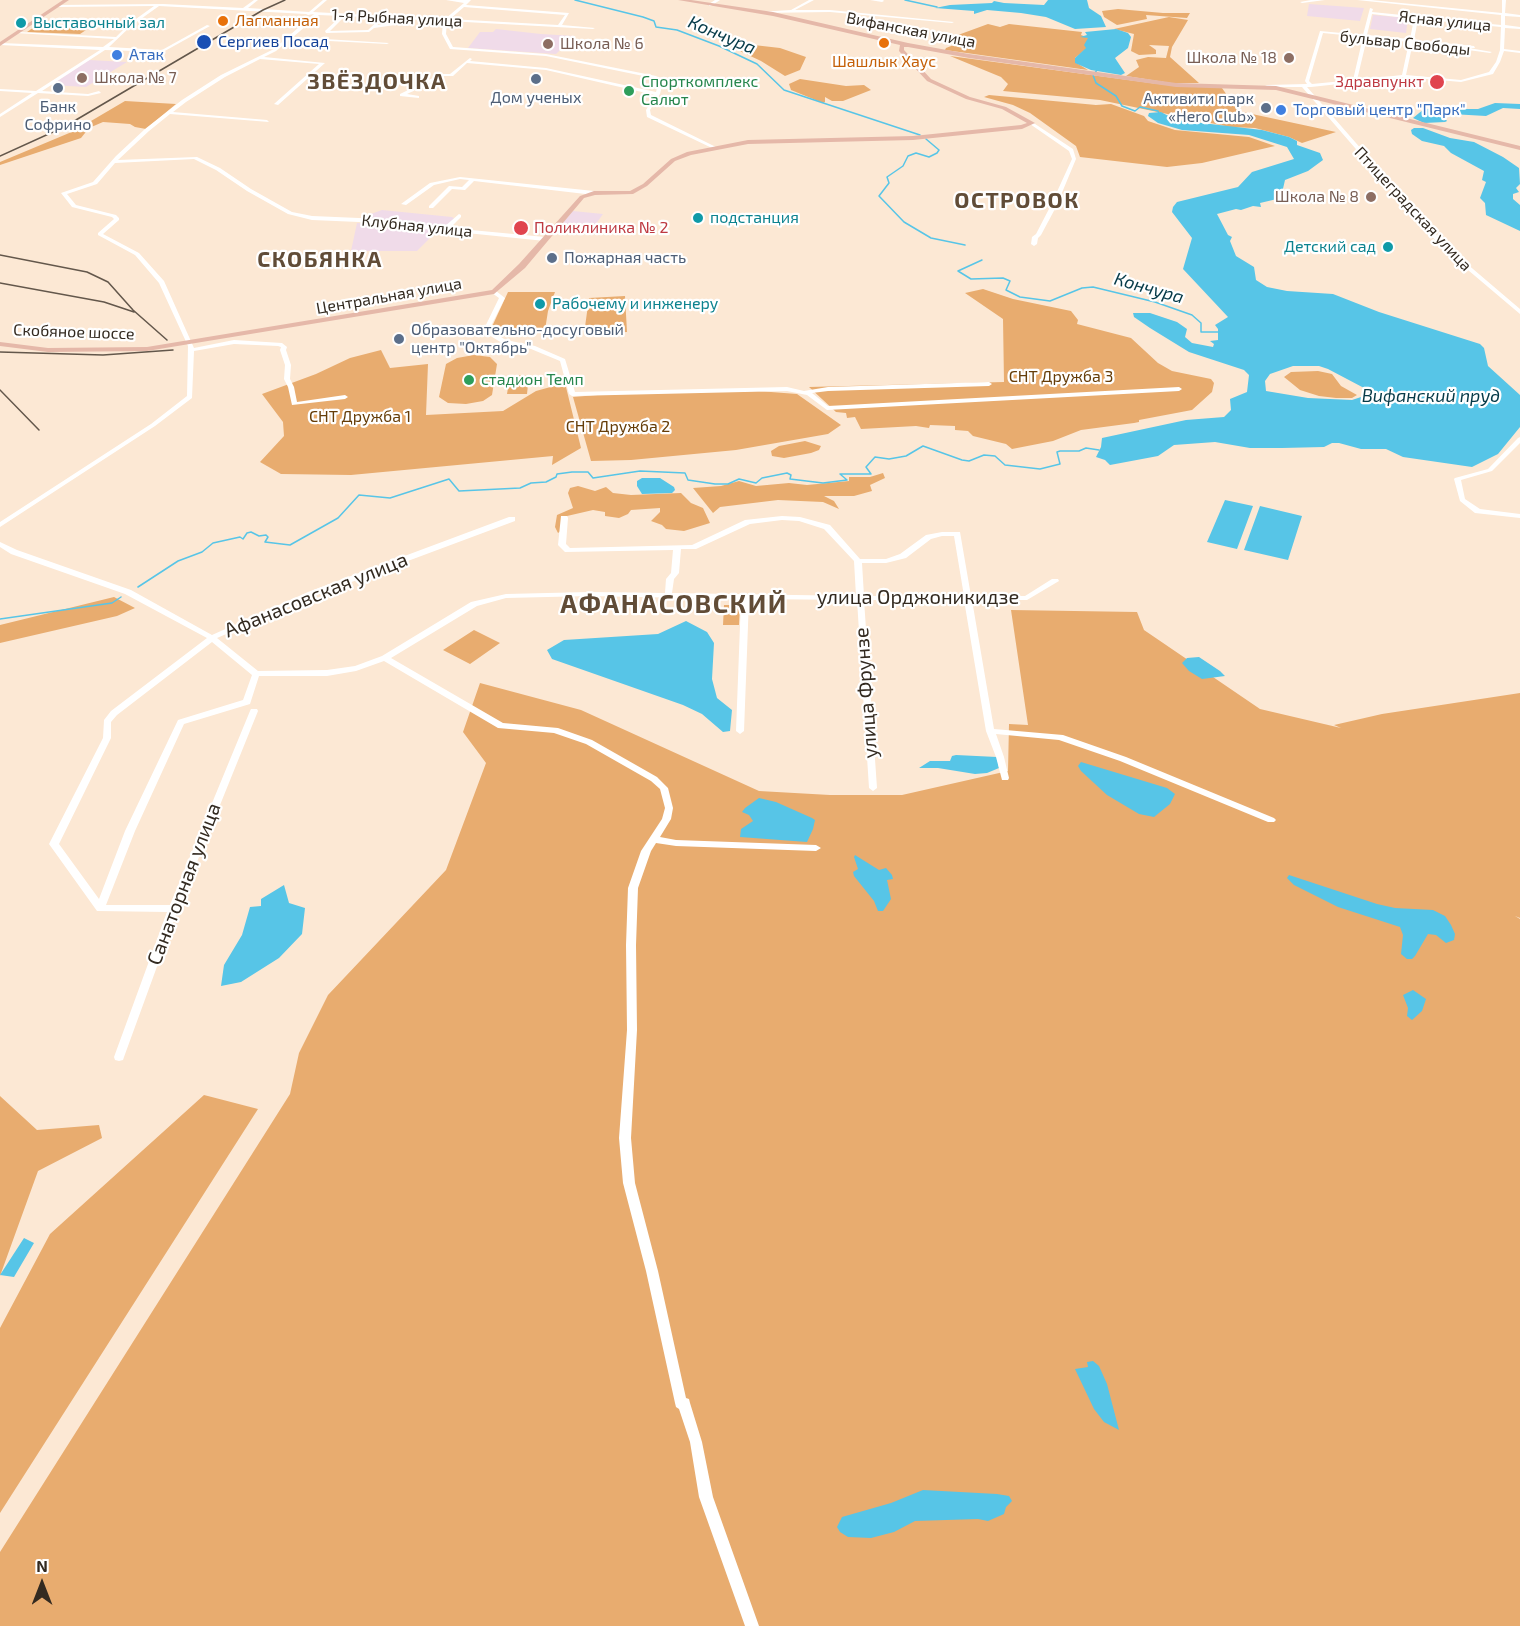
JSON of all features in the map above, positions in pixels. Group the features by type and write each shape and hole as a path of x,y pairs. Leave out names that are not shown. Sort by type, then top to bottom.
{"main road":[{"path":"0,44 66,0"},
{"name":"Вифанская улица","path":"681,0 757,12 969,56 1176,85 1264,86 1314,96 1411,123 1520,148"},
{"path":"890,41 928,80 968,98 1004,108 1032,123"},
{"path":"901,50 902,46 908,45"},
{"path":"494,291 522,266 582,197 594,193 631,193 645,185 673,160 714,147 761,141 913,138 1022,128 1032,123"},
{"name":"Центральная улица","path":"147,349 190,346 494,291"},
{"name":"Скобяное шоссе","path":"0,344 48,350 147,349"}],"street":[{"path":"0,116 103,49 130,25 166,0"},
{"path":"244,9 256,0"},
{"path":"308,14 325,0"},
{"path":"448,0 469,1"},
{"path":"710,5 718,0"},
{"path":"792,11 812,0"},
{"path":"872,0 882,2"},
{"path":"1302,2 1321,0"},
{"path":"1359,0 1520,16"},
{"path":"1264,86 1311,86 1404,76 1461,81 1491,73 1502,50 1504,0"},
{"path":"469,1 445,21 444,34 451,48 562,57 653,77 661,82 658,94 648,110 649,116 714,147"},
{"path":"1355,81 1373,1"},
{"name":"1-я Рыбная улица","path":"57,6 158,5 593,28"},
{"path":"464,6 568,14 560,26"},
{"path":"757,12 830,11 952,22"},
{"name":"Ясная улица","path":"1370,13 1520,28"},
{"path":"0,525 153,425 190,397 190,346 162,282 137,254 100,234 117,219 114,216 75,206 64,193 90,186 147,130 169,113 223,76 261,58 318,15"},
{"path":"343,16 326,32 369,31 383,18"},
{"path":"1404,76 1416,18"},
{"path":"374,27 425,20"},
{"path":"0,44 163,51 208,26"},
{"path":"18,33 117,38"},
{"name":"бульвар Свободы","path":"1311,86 1307,81 1320,33 1474,47"},
{"path":"290,38 387,43"},
{"name":"бульвар Свободы","path":"1411,42 1490,52"},
{"path":"1429,45 1431,53"},
{"path":"1502,50 1520,52"},
{"path":"417,98 402,95 443,75 451,75 477,51"},
{"path":"261,58 323,63 276,104"},
{"path":"467,62 546,69 658,94"},
{"name":"Птицеградская улица","path":"1304,86 1444,248 1520,312"},
{"path":"0,90 88,95 99,92"},
{"path":"169,113 267,121"},
{"path":"1032,123 1071,150 1074,159 1053,207 1035,237 1034,244"},
{"name":"Клубная улица","path":"114,162 195,158 290,213 312,218 359,220 545,239"},
{"path":"404,204 432,184 460,178 594,193"},
{"path":"431,207 451,187 463,189 472,180"},
{"path":"445,230 459,216"},
{"path":"494,291 502,298 486,331 504,342 533,347 563,360 572,394 787,389 809,394 826,408 1179,390"},
{"path":"190,346 234,342 280,344 284,347 288,365 287,379 294,405 345,397"},
{"path":"803,393 828,389 988,384"},
{"path":"1520,439 1490,470 1457,479 1462,500 1478,511 1520,516"},
{"path":"564,518 562,545 568,550 693,548 729,530 761,519 800,519 827,527 858,561 897,559 929,537 957,534 990,731 1005,778"},
{"name":"Афанасовская улица","path":"100,908 54,844 107,738 106,727 109,719 131,699 212,638 311,594 512,519"},
{"path":"0,544 23,555 128,592 212,638 256,674 247,702 182,722 130,831 100,908 172,909"},
{"path":"668,596 670,579 675,573 677,548"},
{"name":"улица Фрунзе","path":"858,561 873,788"},
{"name":"улица Орджоникидзе","path":"256,674 327,673 356,668 385,658 474,604 496,597 525,594 1027,598 1055,581"},
{"path":"740,731 745,597"},
{"path":"385,658 501,726 555,730 574,735 654,780 664,788 669,808 666,819 646,851 633,888 632,1030 625,1138 629,1183 681,1403 684,1403 696,1442 706,1497 752,1626"},
{"name":"Санаторная улица","path":"119,1057 172,909 254,711"},
{"path":"990,731 1060,737 1123,759 1271,819"},
{"path":"654,838 676,843 816,848"}],"shaded area":[{"path":"1309,4 1364,8 1360,21 1307,16"},
{"path":"1373,15 1408,18 1406,33 1370,29"},
{"path":"496,29 575,36 556,54 468,48 480,32 493,32"},
{"name":"Школа № 7","path":"89,60 127,62 86,87 51,85"},
{"path":"382,210 455,219 446,228 360,218"},
{"path":"573,211 603,214 591,231 558,228"},
{"path":"357,223 438,230 417,251 351,251"}],"green space":[{"path":"1118,9 1190,13 1187,18 1146,15 1147,19 1117,25 1104,17 1102,11"},
{"path":"1169,17 1188,20 1172,47 1170,57 1199,83 1171,83 1126,76 1139,67 1136,60 1148,57 1166,58 1169,46 1149,45 1156,50 1156,54 1139,55 1131,51 1134,34 1114,29"},
{"path":"988,24 1000,27 1009,24 1082,32 1081,35 1089,38 1087,48 1075,58 1075,62 1088,70 945,50 969,39 958,35"},
{"path":"37,25 89,28 80,34 27,32"},
{"path":"745,44 780,48 806,57 800,70 785,76 761,61 729,46"},
{"path":"950,56 1158,84 1222,88 1238,111 1336,132 1302,143 1255,128 1230,127 1100,100 1003,91 1008,84 1001,77"},
{"path":"800,79 846,86 864,85 871,90 843,101 832,101 825,97 823,103 791,90 789,84"},
{"path":"989,95 1096,105 1111,104 1144,116 1148,121 1175,130 1249,137 1275,146 1202,163 1167,167 1080,157 1076,146 1030,113 1013,105 984,97"},
{"path":"125,101 176,104 146,129 130,124 103,122 89,128 81,138 0,165 0,162 74,131"},
{"name":"СНТ Дружба 3","path":"983,289 1013,299 1071,311 1078,320 1077,324 1131,338 1158,363 1172,371 1211,379 1214,383 1212,392 1192,410 1139,420 1134,423 1081,430 1053,441 1012,449 1006,444 973,436 968,431 955,430 955,426 861,429 855,417 847,418 846,413 836,412 809,387 1004,382 1003,319 965,293"},
{"path":"508,292 555,292 548,311 545,330 490,331"},
{"path":"625,296 627,332 584,334 589,298"},
{"name":"СНТ Дружба 1","path":"381,350 390,368 428,364 426,415 503,411 536,391 565,383 581,448 552,465 553,456 351,475 281,474 260,462 284,436 283,422 262,394 316,374 350,358"},
{"name":"стадион Темп","path":"474,355 490,357 497,364 492,395 483,401 466,404 448,403 439,397 446,364 457,358"},
{"path":"1318,371 1332,374 1341,386 1357,395 1352,398 1319,396 1300,390 1284,377 1291,372"},
{"path":"510,375 529,375 527,394 507,394"},
{"name":"СНТ Дружба 2","path":"758,391 797,394 841,425 828,434 736,450 631,460 591,461 573,397 622,393"},
{"path":"805,441 821,446 819,450 811,453 784,458 772,456 771,451 779,446"},
{"path":"883,473 885,478 870,485 872,491 854,496 824,496 834,501 839,509 823,502 778,500 720,507 713,513 693,488 721,486 739,481 756,486 789,483 807,485 849,481 849,477 870,477"},
{"path":"578,486 595,491 606,487 613,493 631,495 681,493 691,503 703,508 710,523 684,531 666,529 651,521 660,512 660,508 631,510 619,518 605,516 605,512 593,510 567,516 562,530 558,533 555,527 557,515 573,508 568,493 570,488"},
{"path":"114,597 135,608 117,616 0,643 0,625"},
{"path":"724,605 740,605 739,625 723,625"},
{"path":"1011,610 1137,612 1144,630 1260,709 1341,728 1334,725 1382,714 1520,693 1520,918 1515,916 1520,919 1520,1626 0,1626 0,1552 290,1094 299,1053 328,995 446,870 486,763 463,732 480,683 581,710 759,791 830,795 902,795 1008,771 1009,724 1028,725"},
{"path":"474,630 500,643 470,664 443,650"},
{"path":"204,1095 258,1109 0,1513 0,1328 50,1234"},
{"path":"0,1096 37,1130 99,1125 102,1138 38,1171 0,1276"}],"water":[{"path":"1048,0 1087,0 1089,8 1101,16 1106,27 1075,29 1046,17 1021,13 987,10 974,14 974,11 935,8 994,1 1044,5"},
{"path":"1116,29 1128,33 1131,37 1128,48 1115,58 1125,73 1121,75 1091,70 1075,63 1075,58 1086,48 1084,45 1088,38 1080,37 1087,35 1085,32"},
{"path":"1495,103 1520,104 1520,109 1503,108 1486,116 1434,113 1444,117 1447,121 1445,122 1424,123 1413,118 1424,109 1478,109"},
{"name":"Вифанский пруд","path":"1161,112 1176,120 1262,130 1289,137 1297,141 1297,145 1320,153 1323,160 1308,171 1285,180 1282,193 1277,199 1260,203 1261,207 1253,206 1217,214 1228,235 1232,237 1230,241 1236,256 1254,267 1256,280 1267,287 1287,291 1333,294 1379,312 1480,344 1484,348 1488,366 1520,395 1520,427 1498,454 1472,467 1403,457 1386,449 1361,449 1339,443 1332,443 1324,447 1250,448 1215,442 1174,445 1158,456 1110,465 1105,460 1096,457 1102,438 1186,420 1224,417 1231,410 1230,399 1247,392 1249,375 1244,370 1189,352 1134,317 1133,313 1150,313 1177,322 1187,329 1185,337 1192,343 1213,347 1214,344 1210,341 1218,340 1218,329 1215,325 1228,317 1183,269 1192,238 1172,212 1173,207 1177,202 1238,187 1252,172 1294,159 1287,147 1249,135 1182,130 1158,123 1148,116 1149,113","holes":["1293,366 1319,366 1364,388 1367,392 1352,400 1308,398 1266,391 1265,381 1270,374"]},
{"path":"1423,128 1450,138 1474,142 1519,168 1520,184 1516,188 1519,192 1513,194 1513,199 1520,205 1520,231 1486,215 1485,203 1480,198 1486,182 1482,180 1484,171 1451,153 1444,146 1422,141 1412,134 1411,130"},
{"path":"642,478 660,478 675,490 672,493 642,494 637,481"},
{"path":"1225,500 1253,506 1237,549 1207,542"},
{"path":"1260,506 1302,516 1288,560 1244,550"},
{"path":"686,621 707,632 714,643 712,679 717,698 732,710 730,731 723,732 702,714 683,705 552,659 547,650 564,640 658,634"},
{"path":"1199,657 1225,676 1202,679 1189,671 1182,663 1187,658"},
{"path":"952,756 997,757 999,768 987,773 975,774 938,768 919,768 930,761 950,761"},
{"path":"1081,762 1167,788 1175,794 1170,804 1154,817 1139,814 1107,795 1081,771 1078,766"},
{"path":"759,798 776,802 815,820 807,842 740,837 741,829 753,821 749,815 742,812"},
{"path":"855,855 879,870 886,868 892,875 893,879 887,880 891,899 883,911 878,911 874,901 854,876 853,872 858,869"},
{"path":"1289,875 1377,904 1395,908 1433,910 1445,916 1455,934 1454,940 1446,943 1436,935 1428,934 1415,956 1407,959 1401,954 1403,935 1400,927 1338,907 1294,885 1287,878"},
{"path":"284,885 289,903 305,908 302,934 279,958 241,982 221,986 224,965 242,935 250,907 261,906 261,899"},
{"path":"1413,990 1426,999 1422,1011 1412,1020 1407,1016 1408,1008 1403,995"},
{"path":"24,1238 34,1243 14,1277 0,1275"},
{"path":"1093,1361 1099,1366 1107,1384 1119,1430 1104,1422 1094,1409 1075,1369 1088,1367 1087,1362"},
{"path":"923,1490 997,1494 1009,1496 1012,1501 1006,1507 1004,1514 988,1521 978,1519 915,1521 894,1532 871,1538 848,1537 837,1527 842,1517 891,1503"}],"waterway":[{"name":"Кончура","path":"575,0 643,17 654,21 656,27 677,30 719,46 757,64 784,90 920,135"},
{"path":"905,0 937,7"},
{"path":"1098,69 1093,75 1096,83 1116,96 1122,106 1135,111 1140,107 1158,111 1159,114"},
{"name":"Кончура","path":"926,139 939,150 937,153 929,157 916,153 908,156 903,166 887,177 889,183 879,196 904,222 931,238 965,245"},
{"name":"Кончура","path":"982,260 958,271 971,279 1003,278 1010,281 1006,290 1020,297 1050,301 1082,288 1093,287 1155,302 1192,315 1201,323 1201,332 1220,332"},
{"path":"138,587 178,561 202,552 213,543 240,537 243,539 247,533 251,532 259,536 266,535 268,537 265,542 290,545 338,518 359,495 390,498 449,479 459,491 520,488 531,483 546,482 556,477 557,474 572,472 588,472 593,478 640,471 685,473 688,480 715,484 728,484 739,479 756,483 762,478 787,473 791,475 790,479 823,483 847,480 840,474 871,474 866,467 875,457 889,459 906,456 923,446 962,460 969,461 984,455 995,456 1005,465 1040,469 1060,464 1057,452 1060,451 1079,451 1086,448 1099,450"},
{"path":"0,619 112,603 121,597"}],"railway":[{"path":"0,156 64,127 263,10 285,0"},
{"path":"0,255 87,272 108,282 133,310 167,340"},
{"path":"0,283 104,302 134,312"},
{"path":"0,352 103,355 173,350"},
{"path":"0,390 39,430"}],"place":[{"name":"Лагманная","path":"223,21"},
{"name":"Выставочный зал","path":"21,23"},
{"name":"Сергиев Посад","path":"204,42"},
{"name":"Шашлык Хаус","path":"884,43"},
{"name":"Школа № 6","path":"548,44"},
{"name":"Атак","path":"117,55"},
{"name":"Школа № 18","path":"1289,58"},
{"name":"Школа № 7","path":"82,78"},
{"name":"Дом ученых","path":"536,79"},
{"name":"Здравпункт","path":"1437,82"},
{"name":"Банк Софрино","path":"58,88"},
{"name":"Спорткомплекс Салют","path":"629,91"},
{"name":"Активити парк «Hero Club»","path":"1266,108"},
{"name":"Торговый центр \"Парк\"","path":"1281,110"},
{"name":"Школа № 8","path":"1371,197"},
{"name":"подстанция","path":"698,218"},
{"name":"Поликлиника № 2","path":"521,228"},
{"name":"Детский сад","path":"1388,247"},
{"name":"Пожарная часть","path":"552,258"},
{"name":"Рабочему и инженеру","path":"540,304"},
{"name":"Образовательно-досуговый центр \"Октябрь\"","path":"399,339"},
{"name":"стадион Темп","path":"469,380"}],"district":[{"name":"ЗВЁЗДОЧКА","path":"377,82"},
{"name":"ОСТРОВОК","path":"1017,201"},
{"name":"СКОБЯНКА","path":"320,260"},
{"name":"АФАНАСОВСКИЙ","path":"674,604"}]}
